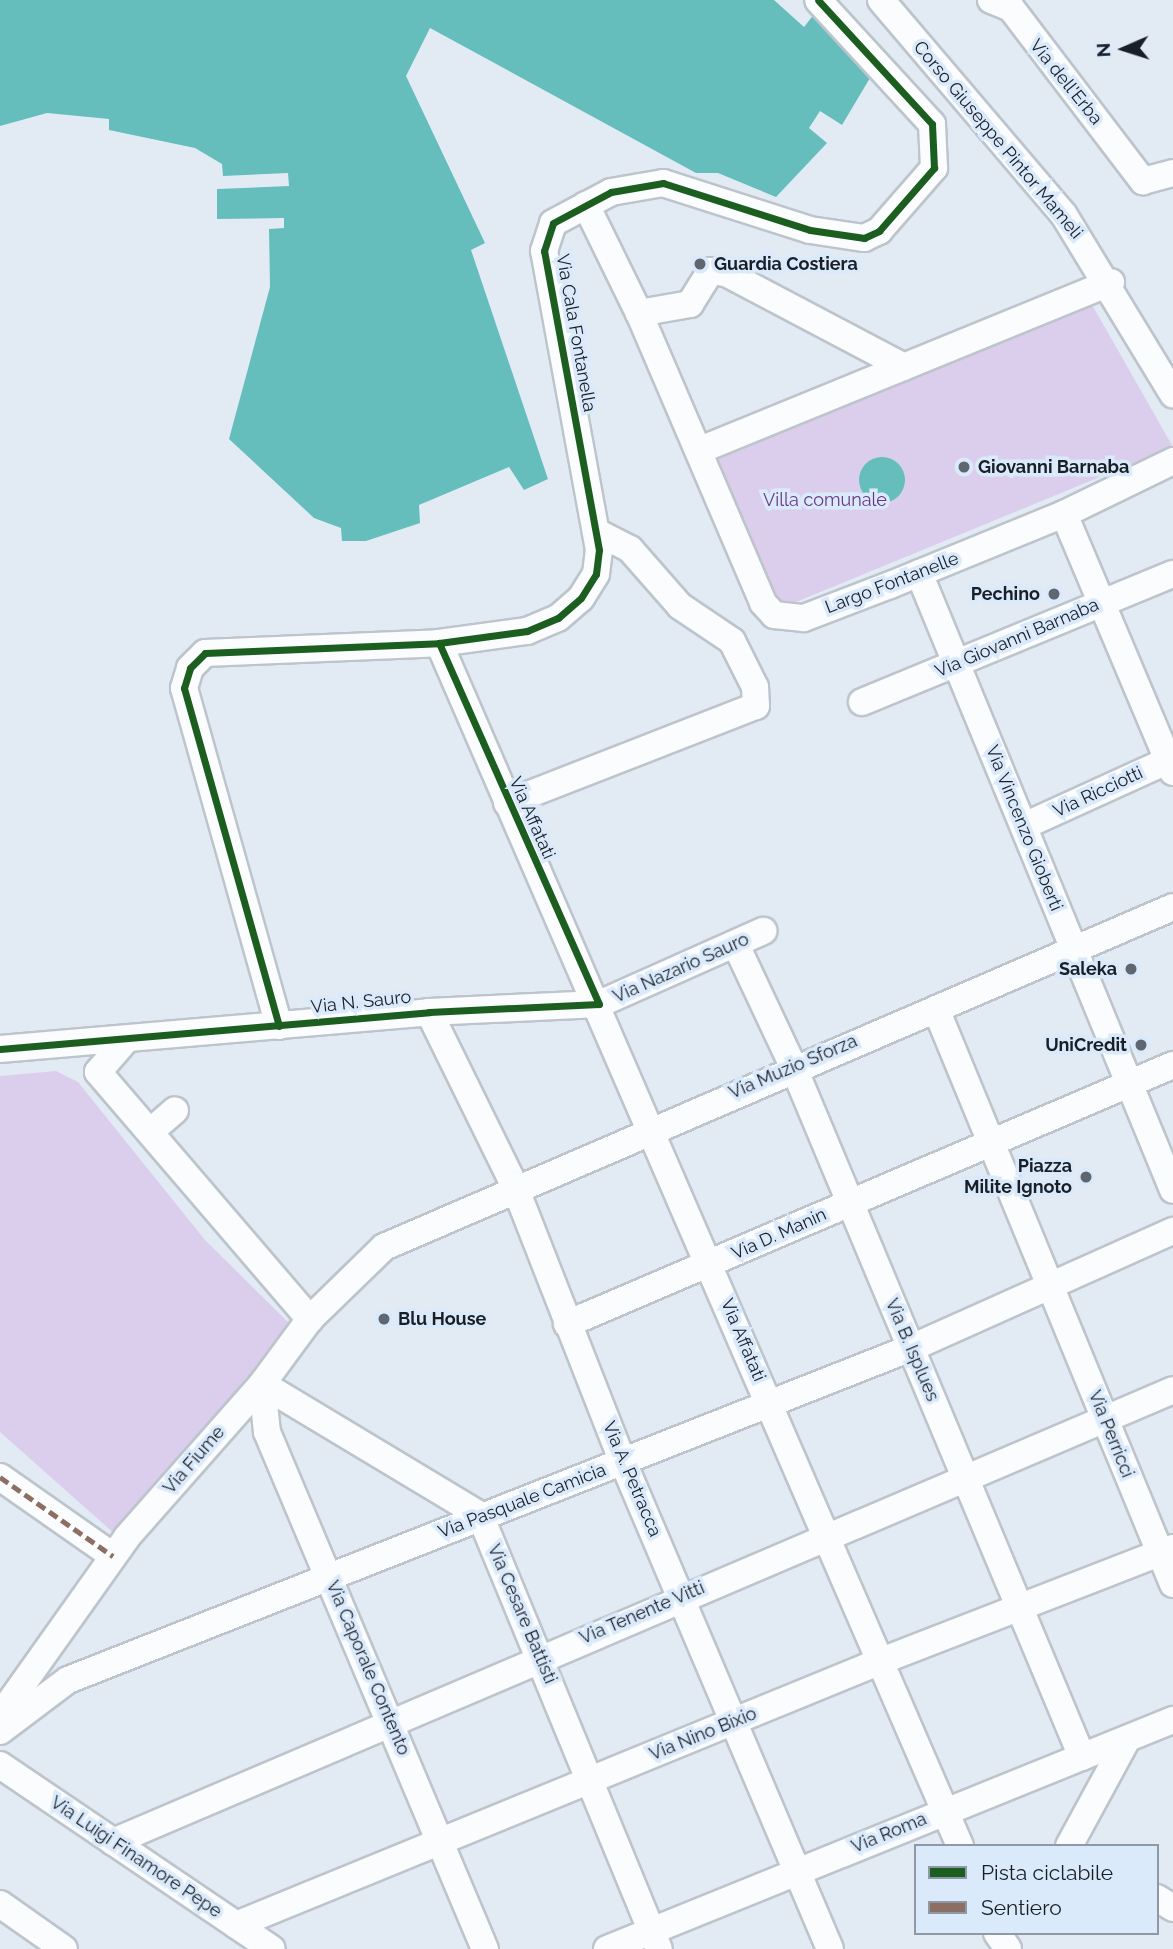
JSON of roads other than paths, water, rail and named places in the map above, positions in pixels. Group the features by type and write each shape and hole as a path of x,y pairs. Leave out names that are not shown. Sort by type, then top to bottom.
{"street":[{"name":"Via Cala Fontanella","path":"279,1026 184,688 190,668 205,653 439,643 527,631 558,618 596,574 596,532 544,251 552,223 611,192 663,183 846,240 879,231 934,168 937,139 932,124 818,0"},
{"name":"Corso Giuseppe Pintor Mameli","path":"881,0 1064,215 1111,282 1173,394"},
{"name":"Via dell'Erba","path":"990,0 1011,8 1133,172 1143,181 1173,173"},
{"name":"Largo Fontanelle","path":"586,205 639,313 700,450 763,603 774,615 804,618 1065,514 1173,461"},
{"path":"639,313 690,304 711,271 726,274 904,367"},
{"path":"700,450 1111,282"},
{"path":"1065,514 1172,763"},
{"path":"507,803 756,706 755,687 732,641 680,606 630,549 596,532"},
{"name":"Via Vincenzo Gioberti","path":"919,573 1128,1084"},
{"name":"Via Giovanni Barnaba","path":"862,702 1173,573"},
{"name":"Via Affatati","path":"439,643 507,803 599,1004 649,1128 711,1264 876,1663 959,1844"},
{"name":"Via Ricciotti","path":"1024,826 1172,763"},
{"name":"Via Muzio Sforza","path":"416,1232 793,1066 936,1009 1173,907"},
{"name":"Via Nazario Sauro","path":"599,1004 762,932"},
{"name":"Via B. Isplues","path":"736,945 793,1066 1082,1757"},
{"name":"Via N. Sauro","path":"0,1049 125,1041 429,1012 599,1004"},
{"path":"936,1009 1051,1283"},
{"name":"Via A. Petracca","path":"429,1012 515,1187 623,1462 683,1596 830,1949"},
{"path":"125,1041 98,1072 310,1319"},
{"path":"991,1140 1173,1065"},
{"path":"1128,1084 1173,1190"},
{"path":"150,1132 175,1110"},
{"name":"Via D. Manin","path":"567,1324 711,1264 991,1140"},
{"name":"Via Pasquale Camicia","path":"0,1731 68,1680 331,1580 480,1515 623,1462 911,1348 1051,1283 1173,1231"},
{"name":"Via Fiume","path":"4,1704 113,1556 262,1384 310,1319 384,1247 416,1232"},
{"name":"Via Perricci","path":"1051,1283 1104,1418 1167,1551 1173,1584"},
{"path":"262,1384 480,1515"},
{"name":"Via Caporale Contento","path":"262,1384 267,1432 442,1841 485,1949"},
{"name":"Via Tenente Vitti","path":"113,1842 539,1656 1173,1390"},
{"path":"0,1477 113,1556"},
{"name":"Via Cesare Battisti","path":"480,1515 655,1940"},
{"name":"Via Nino Bixio","path":"236,1925 876,1663 1020,1610 1167,1551"},
{"name":"Via Roma","path":"607,1949 655,1940 797,1870 1082,1757 1125,1743 1173,1720"},
{"path":"1074,1844 1125,1743"},
{"name":"Via Luigi Finamore Pepe","path":"0,1765 272,1949"},
{"path":"0,1904 64,1949"}],"place":[{"name":"Guardia Costiera","path":"700,264"},
{"name":"Giovanni Barnaba","path":"964,467"},
{"name":"Pechino","path":"1054,594"},
{"name":"Saleka","path":"1131,969"},
{"name":"UniCredit","path":"1141,1045"},
{"name":"Piazza Milite Ignoto","path":"1086,1177"},
{"name":"Blu House","path":"384,1319"}],"park label":[{"name":"Villa comunale","path":"825,500"}]}
